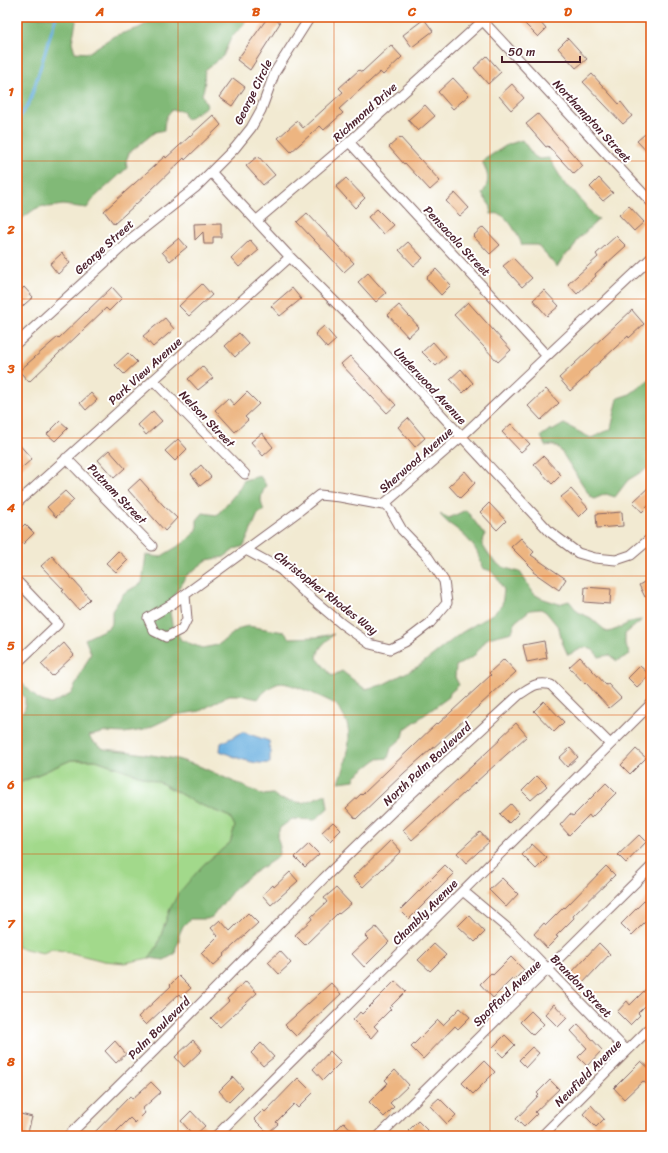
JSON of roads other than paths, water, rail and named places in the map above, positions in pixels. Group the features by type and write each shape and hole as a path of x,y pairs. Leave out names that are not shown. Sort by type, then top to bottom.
{"street":[{"name":"George Circle","path":"211,172 251,128 261,110 275,72 310,17"},
{"name":"Richmond Drive","path":"256,221 349,142 485,19"},
{"name":"Northampton Street","path":"485,19 651,202"},
{"name":"Pensacola Street","path":"349,142 547,356"},
{"name":"Underwood Avenue","path":"211,172 290,257 361,328 550,532 578,554 595,558 616,560 631,555 651,538"},
{"name":"George Street","path":"17,344 133,237 194,188 211,172"},
{"name":"Park View Avenue","path":"17,503 290,257"},
{"name":"Sherwood Avenue","path":"185,595 187,619 182,629 166,637 154,631 148,618 185,595 319,495 340,497 382,505 386,502 461,437 651,258"},
{"name":"Nelson Street","path":"153,380 245,474"},
{"name":"Putnam Street","path":"66,458 152,546"},
{"name":"Christopher Rhodes Way","path":"246,550 280,570 342,624 370,644 390,649 405,642 430,623 446,603 444,581 428,557 402,530 386,502"},
{"path":"17,581 58,624 17,663"},
{"name":"North Palm Boulevard","path":"267,936 397,807 520,694 533,686 543,682 551,685 610,744"},
{"name":"Chambly Avenue","path":"216,1136 651,704"},
{"name":"Spofford Avenue","path":"379,1136 651,867"},
{"name":"Brandon Street","path":"464,891 512,932 627,1051"},
{"name":"Palm Boulevard","path":"68,1136 267,936"},
{"name":"Newfield Avenue","path":"542,1136 651,1027"}],"water":[{"path":"243,732 269,741 270,763 250,762 220,751 221,743"}],"waterway":[{"path":"17,122 30,101 56,17"}]}
